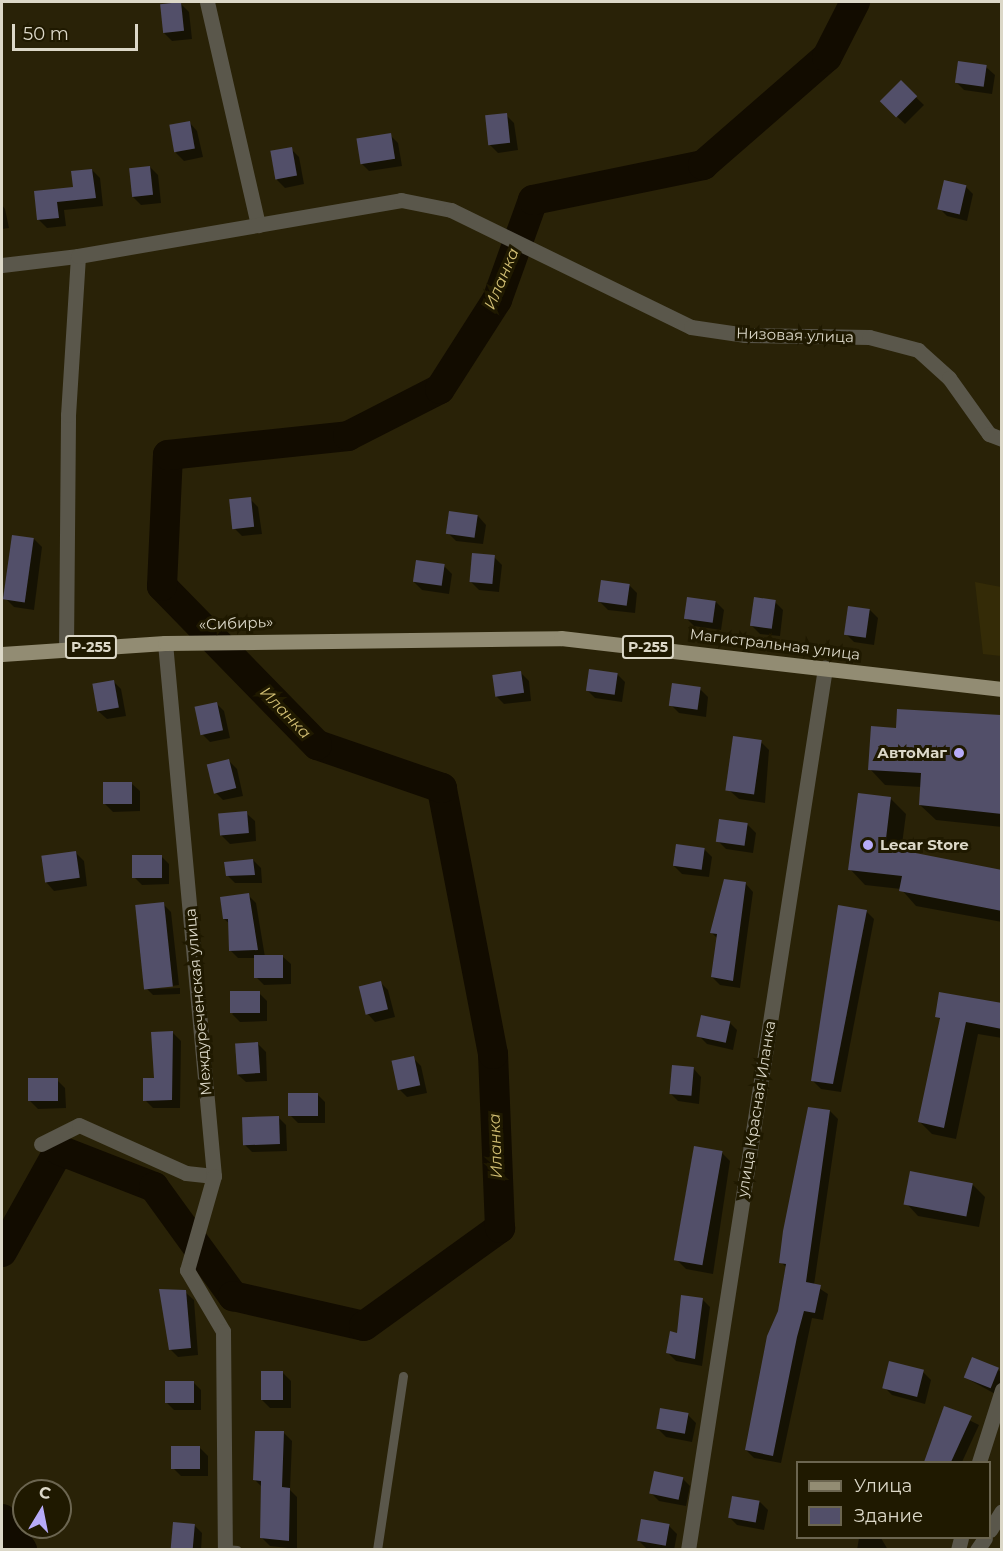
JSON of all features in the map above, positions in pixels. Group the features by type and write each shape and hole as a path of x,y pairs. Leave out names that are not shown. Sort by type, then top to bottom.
{"main road":[{"name":"Магистральная улица","path":"292,639 561,638 1002,689"},
{"name":"«Сибирь»","path":"173,643 292,639"},
{"name":"Р-255","path":"2,654 173,643"}],"street":[{"path":"207,2 258,225"},
{"name":"Низовая улица","path":"2,265 78,256 401,200 451,210 495,229 560,264 691,327 745,335 869,337 918,350 949,378 989,434 1002,439"},
{"path":"66,649 68,416 78,256"},
{"name":"Междуреченская улица","path":"173,643 214,1176"},
{"name":"улица Красная Иланка","path":"688,1550 825,668"},
{"path":"41,1144 79,1125 186,1173 214,1176 202,1218 189,1251 187,1270 194,1286 223,1331 229,1549"},
{"path":"980,1461 1002,1390"},
{"path":"991,1528 1002,1511"}],"lane":[{"path":"377,1550 403,1376"}],"shaded area":[{"path":"975,582 1001,587 1001,656 983,654"}],"building":[{"path":"181,2 184,31 163,33 160,4"},
{"path":"958,61 987,65 984,87 955,83"},
{"path":"901,80 917,96 896,117 880,101"},
{"path":"507,113 510,143 488,145 485,115"},
{"path":"190,121 195,149 174,152 169,125"},
{"path":"391,133 395,159 360,164 356,138"},
{"path":"292,147 297,176 275,179 270,151"},
{"path":"150,166 153,195 132,197 129,168"},
{"path":"92,169 96,198 57,202 59,218 37,220 34,191 73,187 71,171"},
{"path":"944,180 966,185 960,214 937,209"},
{"path":"251,497 254,527 232,529 229,499"},
{"path":"449,511 478,515 475,538 446,534"},
{"path":"12,535 34,538 25,602 3,599"},
{"path":"472,553 495,555 492,584 469,582"},
{"path":"416,560 445,564 442,586 413,582"},
{"path":"601,580 630,584 627,606 598,602"},
{"path":"687,597 716,601 713,623 684,619"},
{"path":"754,597 776,600 772,629 750,626"},
{"path":"848,606 870,609 866,638 844,635"},
{"path":"589,669 618,673 615,695 586,691"},
{"path":"521,671 524,693 495,697 492,675"},
{"path":"114,680 119,708 97,711 92,684"},
{"path":"672,683 701,687 698,710 669,706"},
{"path":"217,702 223,730 201,735 195,707"},
{"path":"897,709 1001,715 1002,814 919,805 921,773 868,770 871,726 896,728"},
{"path":"733,736 762,740 754,795 725,790"},
{"path":"229,759 236,788 214,794 207,765"},
{"path":"103,782 132,782 132,804 103,804"},
{"path":"858,793 891,797 885,847 1002,870 1002,911 899,891 902,876 848,870"},
{"path":"247,811 249,833 220,835 218,814"},
{"path":"719,819 748,823 745,846 716,842"},
{"path":"676,844 705,848 702,870 673,866"},
{"path":"76,851 80,878 45,883 41,856"},
{"path":"132,855 162,855 162,878 132,878"},
{"path":"253,859 255,875 226,876 224,862"},
{"path":"724,879 746,882 733,981 711,977 717,934 710,933"},
{"path":"249,893 258,950 229,951 228,919 223,919 220,897"},
{"path":"164,902 173,987 144,990 135,905"},
{"path":"838,905 867,910 833,1084 811,1081"},
{"path":"254,955 283,955 283,978 254,978"},
{"path":"381,981 388,1009 366,1015 359,987"},
{"path":"230,991 260,991 260,1013 230,1013"},
{"path":"939,992 1002,1003 1002,1029 966,1022 944,1128 918,1122 940,1018 935,1017"},
{"path":"701,1015 730,1021 726,1043 696,1037"},
{"path":"173,1031 172,1100 143,1101 143,1078 154,1078 151,1032"},
{"path":"258,1042 260,1073 237,1075 235,1044"},
{"path":"414,1056 420,1085 398,1090 392,1061"},
{"path":"672,1065 694,1067 691,1096 669,1094"},
{"path":"28,1078 58,1078 58,1101 28,1101"},
{"path":"288,1093 318,1093 318,1116 288,1116"},
{"path":"808,1107 830,1110 806,1282 821,1285 815,1313 804,1311 773,1456 745,1450 767,1336 778,1311 786,1264 779,1263 783,1231"},
{"path":"279,1116 280,1144 243,1145 242,1117"},
{"path":"694,1146 723,1151 702,1265 674,1260"},
{"path":"910,1171 973,1183 966,1217 904,1204"},
{"path":"159,1289 186,1290 191,1348 169,1350"},
{"path":"681,1295 703,1298 695,1359 666,1353 670,1331 677,1333"},
{"path":"972,1357 999,1368 991,1388 964,1377"},
{"path":"889,1361 924,1370 917,1397 882,1388"},
{"path":"261,1371 283,1371 283,1400 261,1400"},
{"path":"165,1381 194,1381 194,1403 165,1403"},
{"path":"944,1406 972,1416 951,1461 924,1461"},
{"path":"660,1408 689,1413 685,1434 656,1429"},
{"path":"255,1431 284,1431 282,1487 290,1488 289,1541 260,1538 261,1481 253,1480"},
{"path":"171,1446 200,1446 200,1469 171,1469"},
{"path":"654,1471 683,1477 679,1500 649,1493"},
{"path":"732,1496 760,1501 756,1523 728,1518"},
{"path":"641,1519 670,1524 666,1546 637,1541"},
{"path":"173,1522 195,1524 193,1550 171,1550"}],"waterway":[{"name":"Иланка","path":"2,1252 59,1150 154,1187 233,1296 364,1326 500,1228 493,1054 442,788 317,745 162,586 168,455 348,436 440,389 497,300 533,200 703,165 827,57 855,2"},
{"name":"Иланка","path":"2,1519 22,1550"}],"place":[{"name":"АвтоМаг","path":"959,753"},
{"name":"Lecar Store","path":"868,845"}]}
